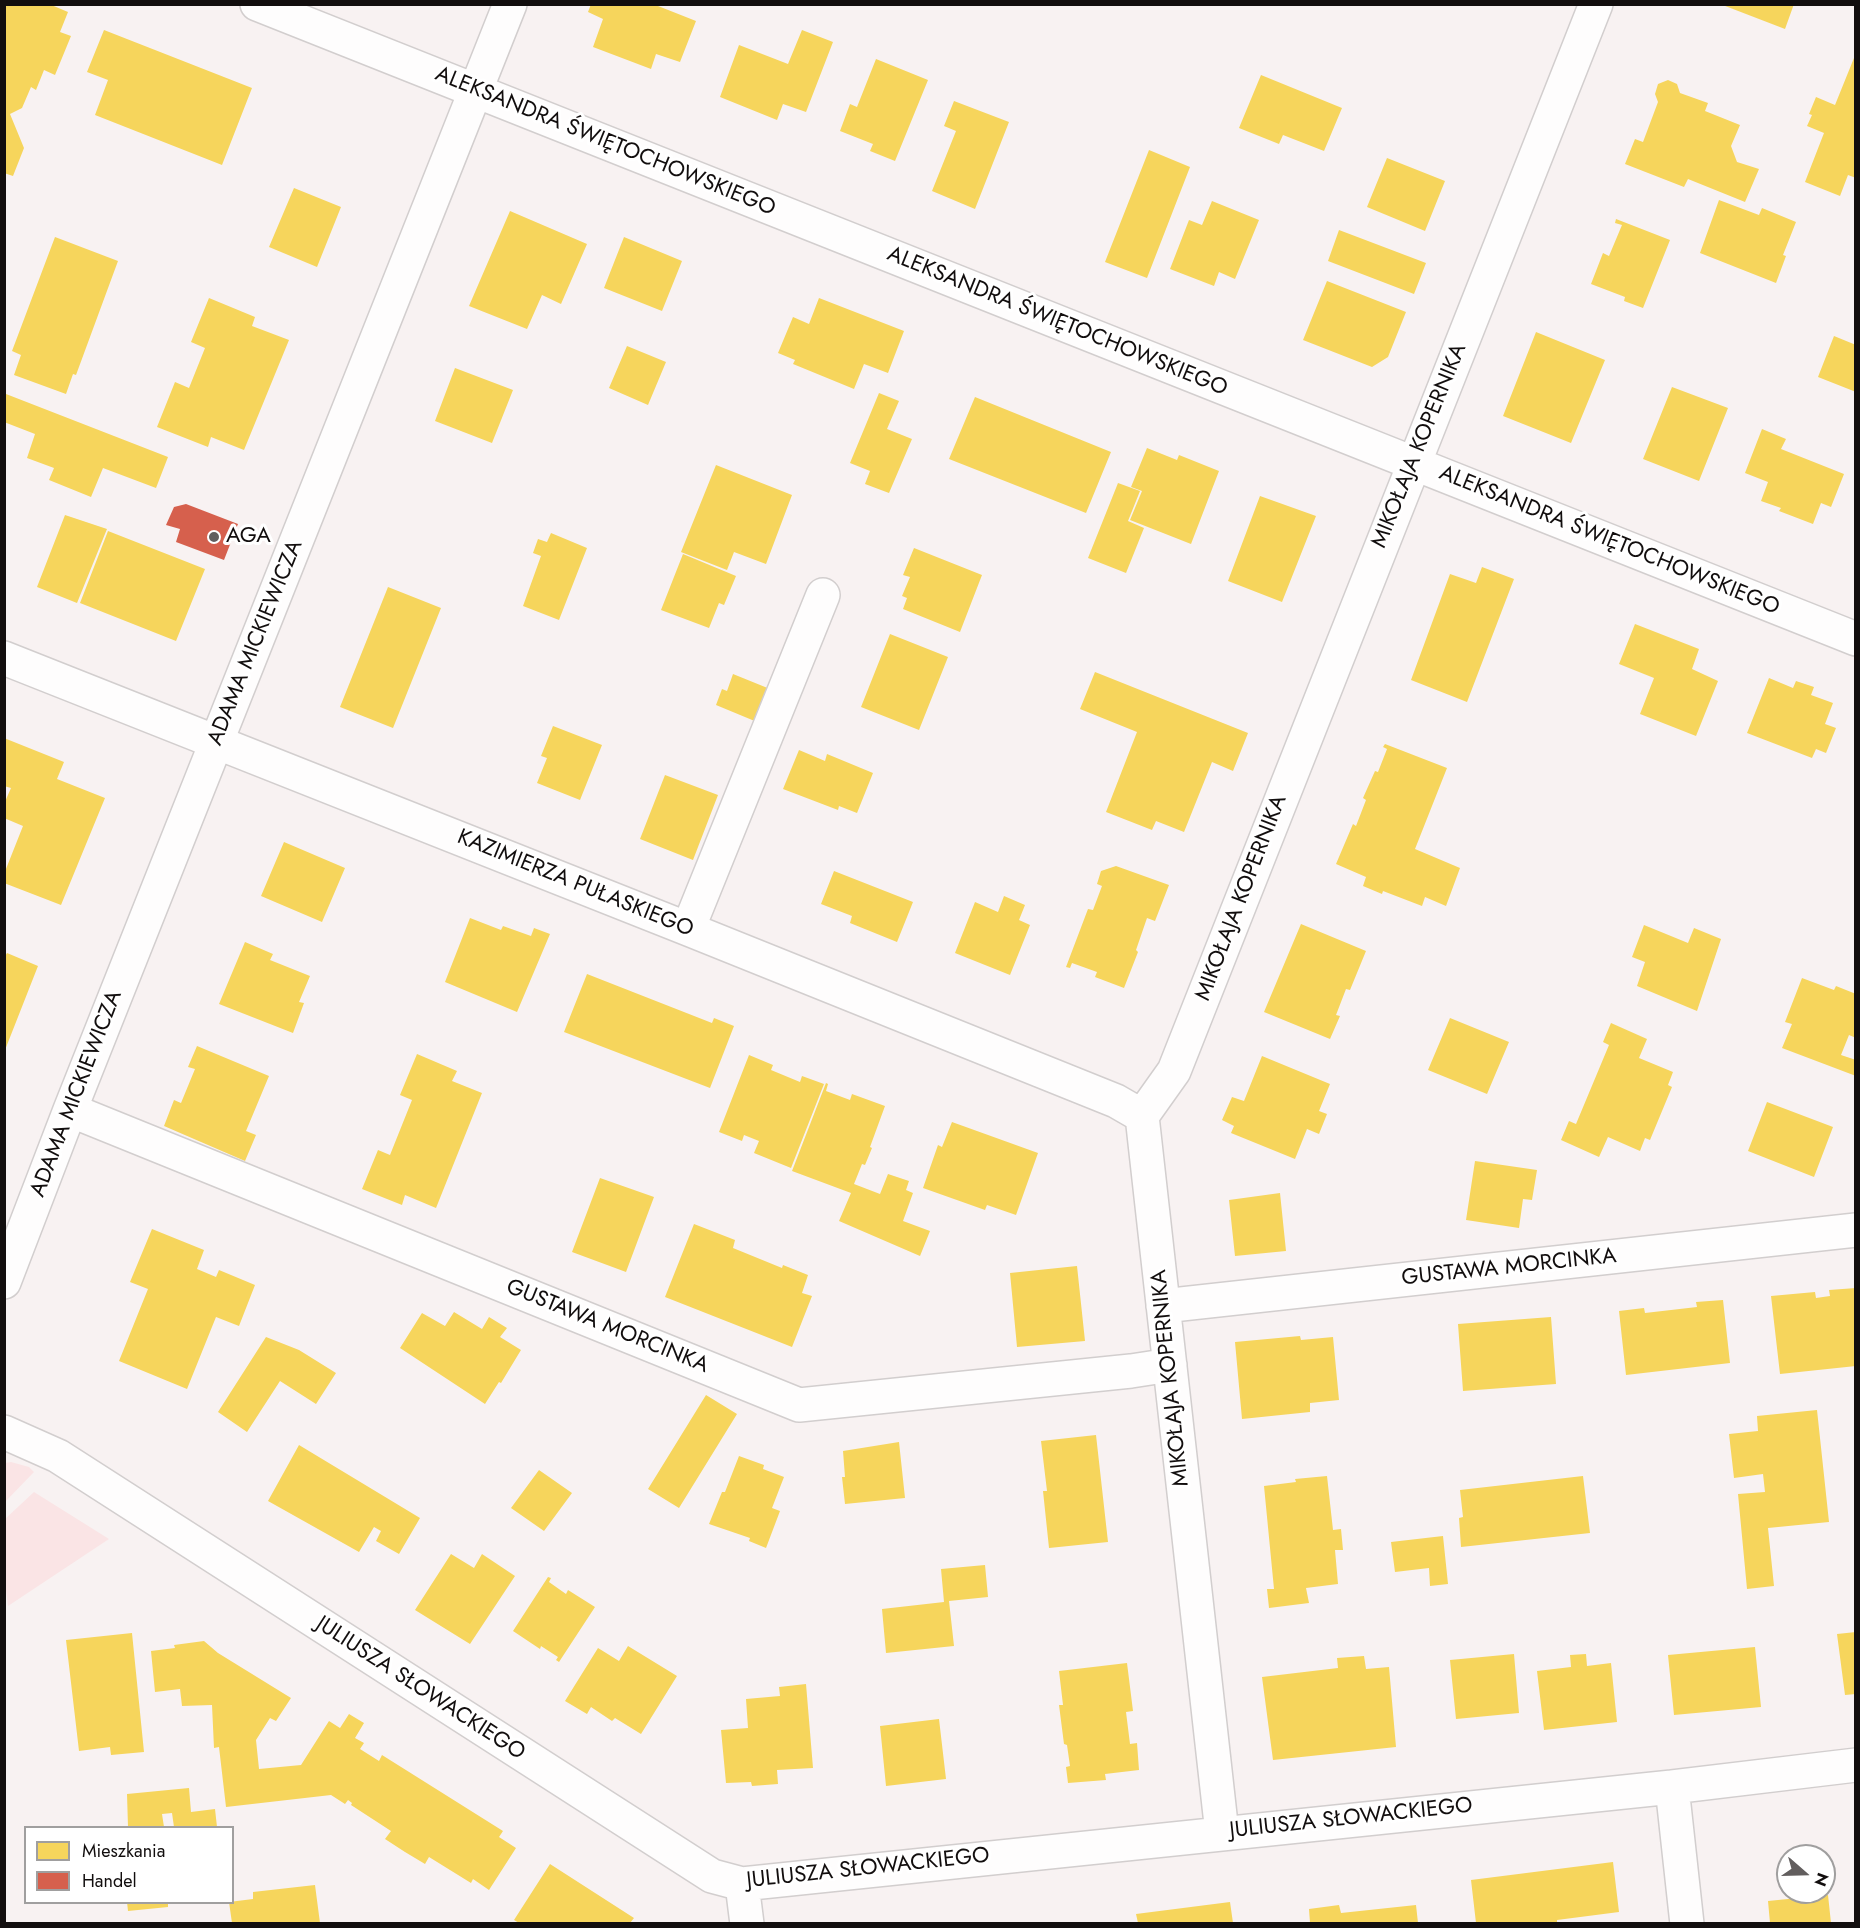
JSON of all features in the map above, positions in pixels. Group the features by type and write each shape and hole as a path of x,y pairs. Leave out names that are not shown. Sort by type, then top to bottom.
{"street":[{"name":"ALEKSANDRA ŚWIĘTOCHOWSKIEGO","path":"257,4 1856,639"},
{"name":"ADAMA MICKIEWICZA","path":"4,1282 70,1110 510,4"},
{"name":"MIKOŁAJA KOPERNIKA","path":"1222,1833 1142,1116 1174,1071 1596,4"},
{"path":"688,929 823,595"},
{"name":"KAZIMIERZA PUŁASKIEGO","path":"4,658 1116,1101 1142,1116"},
{"name":"GUSTAWA MORCINKA","path":"70,1110 799,1405 1170,1365"},
{"name":"GUSTAWA MORCINKA","path":"1163,1306 1852,1223"},
{"name":"JULIUSZA SŁOWACKIEGO","path":"4,1432 58,1456 712,1876 742,1884 1856,1766"},
{"path":"1672,1786 1687,1923"},
{"path":"742,1884 747,1923"}],"shaded area":[{"path":"11,1462 29,1467 34,1472 5,1502 5,1463"},
{"path":"34,1492 109,1539 8,1606 4,1576 5,1519"}],"building: Mieszkania":[{"path":"4,4 49,4 68,12 60,32 71,36 55,75 44,70 36,90 31,87 22,108 10,114 24,148 13,176 4,173"},
{"path":"591,4 653,4 696,21 680,62 656,54 651,69 593,47 603,19 588,12"},
{"path":"1720,4 1794,4 1785,29"},
{"path":"104,30 252,88 222,165 95,115 108,80 87,72"},
{"path":"802,30 833,42 806,112 783,104 777,120 720,97 739,45 788,64"},
{"path":"1856,53 1856,178 1848,175 1840,196 1805,182 1824,133 1807,126 1816,97 1835,105"},
{"path":"876,59 928,80 895,161 870,151 873,144 840,131 850,104 857,107"},
{"path":"1261,75 1342,108 1324,151 1283,135 1279,144 1239,128"},
{"path":"1668,80 1677,84 1680,93 1708,103 1705,111 1740,125 1731,146 1737,162 1759,169 1745,202 1688,179 1684,187 1625,164 1635,139 1643,142 1658,102 1655,94 1658,84"},
{"path":"954,101 1009,122 975,209 932,191 956,131 944,126"},
{"path":"1149,150 1190,167 1147,278 1105,262"},
{"path":"1387,158 1445,181 1425,231 1367,207"},
{"path":"294,188 341,207 317,267 269,247"},
{"path":"1719,200 1759,215 1762,208 1796,222 1783,255 1786,256 1776,283 1700,253"},
{"path":"1212,201 1259,220 1235,279 1219,272 1214,286 1170,269 1189,220 1202,225"},
{"path":"510,211 587,244 561,304 542,295 527,329 469,306"},
{"path":"1616,219 1670,240 1643,308 1624,301 1625,297 1591,284 1603,253 1609,256 1622,225 1615,223"},
{"path":"1339,230 1426,263 1414,294 1328,261"},
{"path":"55,237 118,261 76,375 73,374 66,394 14,375 21,355 12,351"},
{"path":"624,237 682,261 662,311 604,288"},
{"path":"1327,281 1406,312 1388,357 1372,367 1303,340"},
{"path":"209,298 255,317 252,326 289,340 244,450 211,437 208,447 157,427 175,382 189,388 205,348 191,342"},
{"path":"819,298 904,331 888,373 864,364 854,389 793,364 795,360 778,353 793,317 809,324"},
{"path":"1536,332 1605,360 1571,443 1503,416"},
{"path":"1834,336 1856,345 1856,392 1818,377"},
{"path":"627,346 666,362 648,405 609,388"},
{"path":"455,368 513,390 492,443 435,421"},
{"path":"1672,387 1728,408 1699,481 1643,459"},
{"path":"879,393 899,401 887,429 912,439 889,493 865,484 870,471 850,463"},
{"path":"6,394 168,457 156,488 103,468 91,497 49,480 54,468 27,458 35,434 4,422"},
{"path":"975,397 1111,452 1086,513 949,459"},
{"path":"1762,429 1786,439 1781,449 1844,474 1831,507 1821,503 1813,524 1779,511 1781,508 1761,501 1768,482 1745,473"},
{"path":"1147,448 1177,460 1179,455 1219,471 1191,544 1130,520 1142,491 1131,487"},
{"path":"716,465 792,495 766,564 734,552 727,570 681,552"},
{"path":"1118,483 1140,491 1128,521 1144,528 1126,573 1088,558"},
{"path":"1260,496 1316,516 1282,602 1228,581"},
{"path":"65,515 107,529 77,603 37,587"},
{"path":"108,531 205,569 176,641 80,603"},
{"path":"551,533 587,548 559,620 523,606 541,556 533,553 538,539 547,542"},
{"path":"914,548 982,575 960,632 903,609 907,598 902,596 910,577 903,575"},
{"path":"683,554 736,576 724,605 719,603 709,628 661,610"},
{"path":"1482,567 1514,579 1467,702 1411,680 1450,574 1476,583"},
{"path":"388,587 441,608 393,728 340,707"},
{"path":"1635,624 1699,649 1692,669 1718,681 1696,736 1640,714 1654,678 1619,664"},
{"path":"890,634 948,657 919,730 861,707"},
{"path":"1095,672 1248,733 1233,771 1212,762 1184,832 1156,821 1152,830 1106,812 1137,732 1080,709"},
{"path":"733,674 770,689 757,722 716,705 722,689 727,691"},
{"path":"1769,678 1793,688 1796,681 1814,687 1811,695 1833,703 1825,724 1836,728 1826,753 1816,749 1812,758 1747,733"},
{"path":"553,726 602,745 580,800 537,783 547,758 541,756"},
{"path":"4,738 64,762 57,779 105,798 61,905 4,883 4,874 23,826 4,818 4,804 11,788 4,786"},
{"path":"1385,744 1447,768 1415,849 1460,868 1446,906 1425,897 1422,906 1383,891 1382,894 1363,886 1366,877 1336,864 1353,824 1356,826 1366,800 1363,798 1375,771 1378,772 1387,749 1383,747"},
{"path":"799,750 825,761 827,754 873,773 857,813 839,806 838,810 783,789"},
{"path":"665,775 718,795 693,860 640,839"},
{"path":"284,842 345,868 322,922 261,896"},
{"path":"1116,866 1169,885 1155,921 1147,918 1136,950 1138,952 1124,988 1095,977 1097,972 1072,963 1070,968 1066,967 1088,909 1093,910 1102,886 1097,884 1101,871"},
{"path":"834,871 913,902 897,942 850,923 852,916 821,904"},
{"path":"1004,896 1025,905 1019,920 1030,925 1010,975 955,953 975,902 998,912"},
{"path":"470,918 501,930 503,926 531,936 534,928 550,934 517,1012 445,982"},
{"path":"1301,924 1366,951 1350,990 1346,989 1336,1015 1340,1016 1330,1039 1264,1012"},
{"path":"1644,925 1688,943 1694,928 1721,939 1697,1011 1637,986 1645,962 1632,957"},
{"path":"245,942 273,954 270,960 310,976 299,1002 304,1003 293,1033 219,1004"},
{"path":"7,953 38,966 5,1050 4,958"},
{"path":"587,974 712,1023 714,1018 734,1026 710,1088 564,1032"},
{"path":"1802,978 1834,990 1836,986 1856,994 1856,1038 1849,1035 1841,1055 1856,1060 1856,1076 1782,1048 1792,1024 1785,1022"},
{"path":"1450,1018 1509,1042 1487,1094 1428,1070"},
{"path":"1611,1023 1647,1039 1639,1058 1673,1072 1668,1085 1672,1087 1650,1140 1645,1138 1640,1151 1608,1137 1599,1157 1561,1140 1569,1121 1576,1124 1609,1045 1603,1042"},
{"path":"197,1046 269,1076 246,1131 256,1135 245,1161 164,1126 174,1100 181,1103 195,1069 188,1067"},
{"path":"417,1054 457,1071 452,1081 482,1093 436,1208 405,1195 402,1205 362,1189 378,1150 390,1155 412,1100 400,1095"},
{"path":"749,1055 773,1065 771,1070 800,1082 802,1076 824,1084 791,1168 754,1153 759,1141 744,1135 742,1141 719,1132"},
{"path":"1262,1056 1330,1084 1319,1111 1327,1114 1319,1134 1307,1129 1295,1159 1231,1133 1234,1126 1222,1120 1232,1097 1244,1101"},
{"path":"826,1083 828,1084 826,1091 850,1100 852,1094 885,1106 870,1147 872,1148 854,1184 880,1194 888,1174 909,1181 906,1190 913,1193 903,1221 930,1231 920,1256 839,1221 851,1193 792,1171"},
{"path":"1767,1102 1833,1127 1814,1177 1748,1151"},
{"path":"952,1122 1038,1153 1016,1215 987,1205 985,1210 923,1188 938,1145 942,1147"},
{"path":"1475,1161 1537,1170 1532,1200 1523,1199 1519,1228 1466,1220"},
{"path":"600,1178 654,1197 626,1272 572,1252"},
{"path":"1280,1193 1286,1251 1235,1256 1229,1200"},
{"path":"694,1224 735,1240 733,1248 782,1268 783,1265 808,1275 802,1293 812,1296 792,1347 665,1297"},
{"path":"152,1229 204,1250 197,1269 216,1277 219,1270 255,1285 239,1326 216,1317 187,1389 119,1361 148,1289 130,1282"},
{"path":"1077,1266 1085,1341 1017,1347 1010,1273"},
{"path":"1856,1288 1856,1366 1780,1374 1771,1296 1815,1292 1816,1298 1830,1296 1829,1290"},
{"path":"1723,1300 1730,1363 1626,1375 1619,1311 1644,1308 1645,1313 1697,1307 1696,1302"},
{"path":"454,1312 482,1329 489,1317 507,1328 500,1337 521,1350 485,1404 400,1348 422,1313 445,1326"},
{"path":"1551,1317 1556,1384 1463,1391 1458,1324"},
{"path":"1300,1336 1301,1340 1333,1337 1339,1400 1310,1403 1310,1412 1242,1419 1235,1342"},
{"path":"266,1337 299,1350 336,1373 316,1404 280,1381 247,1432 218,1412"},
{"path":"706,1395 737,1414 679,1508 648,1489"},
{"path":"1817,1410 1829,1522 1768,1528 1774,1586 1747,1589 1738,1494 1765,1492 1763,1474 1734,1478 1729,1434 1758,1431 1757,1416"},
{"path":"1096,1435 1108,1542 1049,1548 1043,1491 1047,1491 1041,1441"},
{"path":"899,1442 905,1498 845,1504 842,1477 845,1477 843,1451"},
{"path":"299,1445 420,1518 399,1554 376,1541 381,1531 374,1527 359,1552 268,1501"},
{"path":"739,1456 764,1465 763,1469 784,1477 772,1508 780,1511 766,1548 749,1541 750,1538 709,1524"},
{"path":"539,1470 572,1493 544,1531 511,1508"},
{"path":"1327,1476 1333,1530 1341,1529 1343,1550 1335,1550 1338,1584 1306,1588 1309,1603 1269,1608 1267,1589 1274,1589 1264,1486 1296,1482 1295,1479"},
{"path":"1583,1476 1590,1533 1461,1547 1459,1518 1463,1517 1460,1490"},
{"path":"1443,1536 1448,1584 1430,1586 1429,1568 1395,1572 1391,1542"},
{"path":"451,1554 474,1568 482,1554 515,1576 470,1644 415,1610"},
{"path":"985,1565 988,1597 949,1601 954,1646 886,1653 882,1609 944,1602 941,1569"},
{"path":"548,1577 551,1578 549,1582 566,1594 568,1590 595,1607 559,1662 556,1660 558,1657 541,1646 540,1649 513,1631"},
{"path":"1856,1632 1856,1694 1845,1695 1837,1634"},
{"path":"132,1633 144,1752 111,1755 110,1747 79,1751 66,1640"},
{"path":"204,1641 218,1653 291,1698 276,1721 270,1718 256,1740 259,1769 301,1765 329,1721 340,1728 349,1714 364,1723 355,1738 364,1743 360,1749 379,1761 382,1755 503,1831 499,1837 516,1848 489,1890 473,1879 471,1883 429,1857 425,1864 405,1852 385,1839 391,1831 351,1805 352,1803 348,1800 345,1804 331,1795 226,1807 219,1747 214,1748 212,1705 182,1706 180,1689 155,1692 151,1651"},
{"path":"628,1646 677,1676 641,1734 615,1718 612,1721 591,1707 587,1714 565,1701 598,1648 619,1661"},
{"path":"1755,1647 1761,1707 1674,1715 1668,1655"},
{"path":"1514,1654 1519,1713 1456,1719 1450,1660"},
{"path":"1586,1654 1587,1666 1611,1663 1617,1722 1544,1730 1537,1671 1571,1667 1570,1655"},
{"path":"1364,1656 1366,1669 1389,1667 1396,1747 1273,1760 1262,1677 1338,1668 1337,1658"},
{"path":"1127,1663 1133,1711 1126,1712 1130,1744 1137,1743 1139,1770 1105,1774 1106,1780 1068,1783 1066,1767 1070,1766 1067,1745 1064,1744 1059,1705 1063,1705 1059,1671"},
{"path":"806,1684 813,1768 777,1770 778,1784 752,1786 751,1782 726,1783 721,1730 748,1728 746,1699 780,1696 779,1687"},
{"path":"939,1719 946,1779 886,1786 880,1726"},
{"path":"189,1788 191,1812 215,1809 217,1826 174,1826 172,1813 162,1814 164,1826 128,1826 127,1794"},
{"path":"1613,1862 1619,1912 1557,1920 1557,1923 1476,1923 1471,1880"},
{"path":"550,1864 634,1918 630,1923 519,1923 514,1920"},
{"path":"315,1885 320,1923 232,1923 229,1904 253,1899 253,1892"},
{"path":"1776,1900 1776,1904 1829,1904 1831,1923 1770,1923 1768,1901"},
{"path":"1230,1902 1233,1923 1138,1923 1136,1914"},
{"path":"127,1904 168,1904 168,1907 128,1911"},
{"path":"1339,1905 1341,1913 1416,1905 1418,1923 1310,1923 1309,1909"}],"building: Handel":[{"path":"186,504 238,524 224,560 176,542 180,529 166,525 174,507"}],"place":[{"name":"AGA","path":"214,537"}]}
